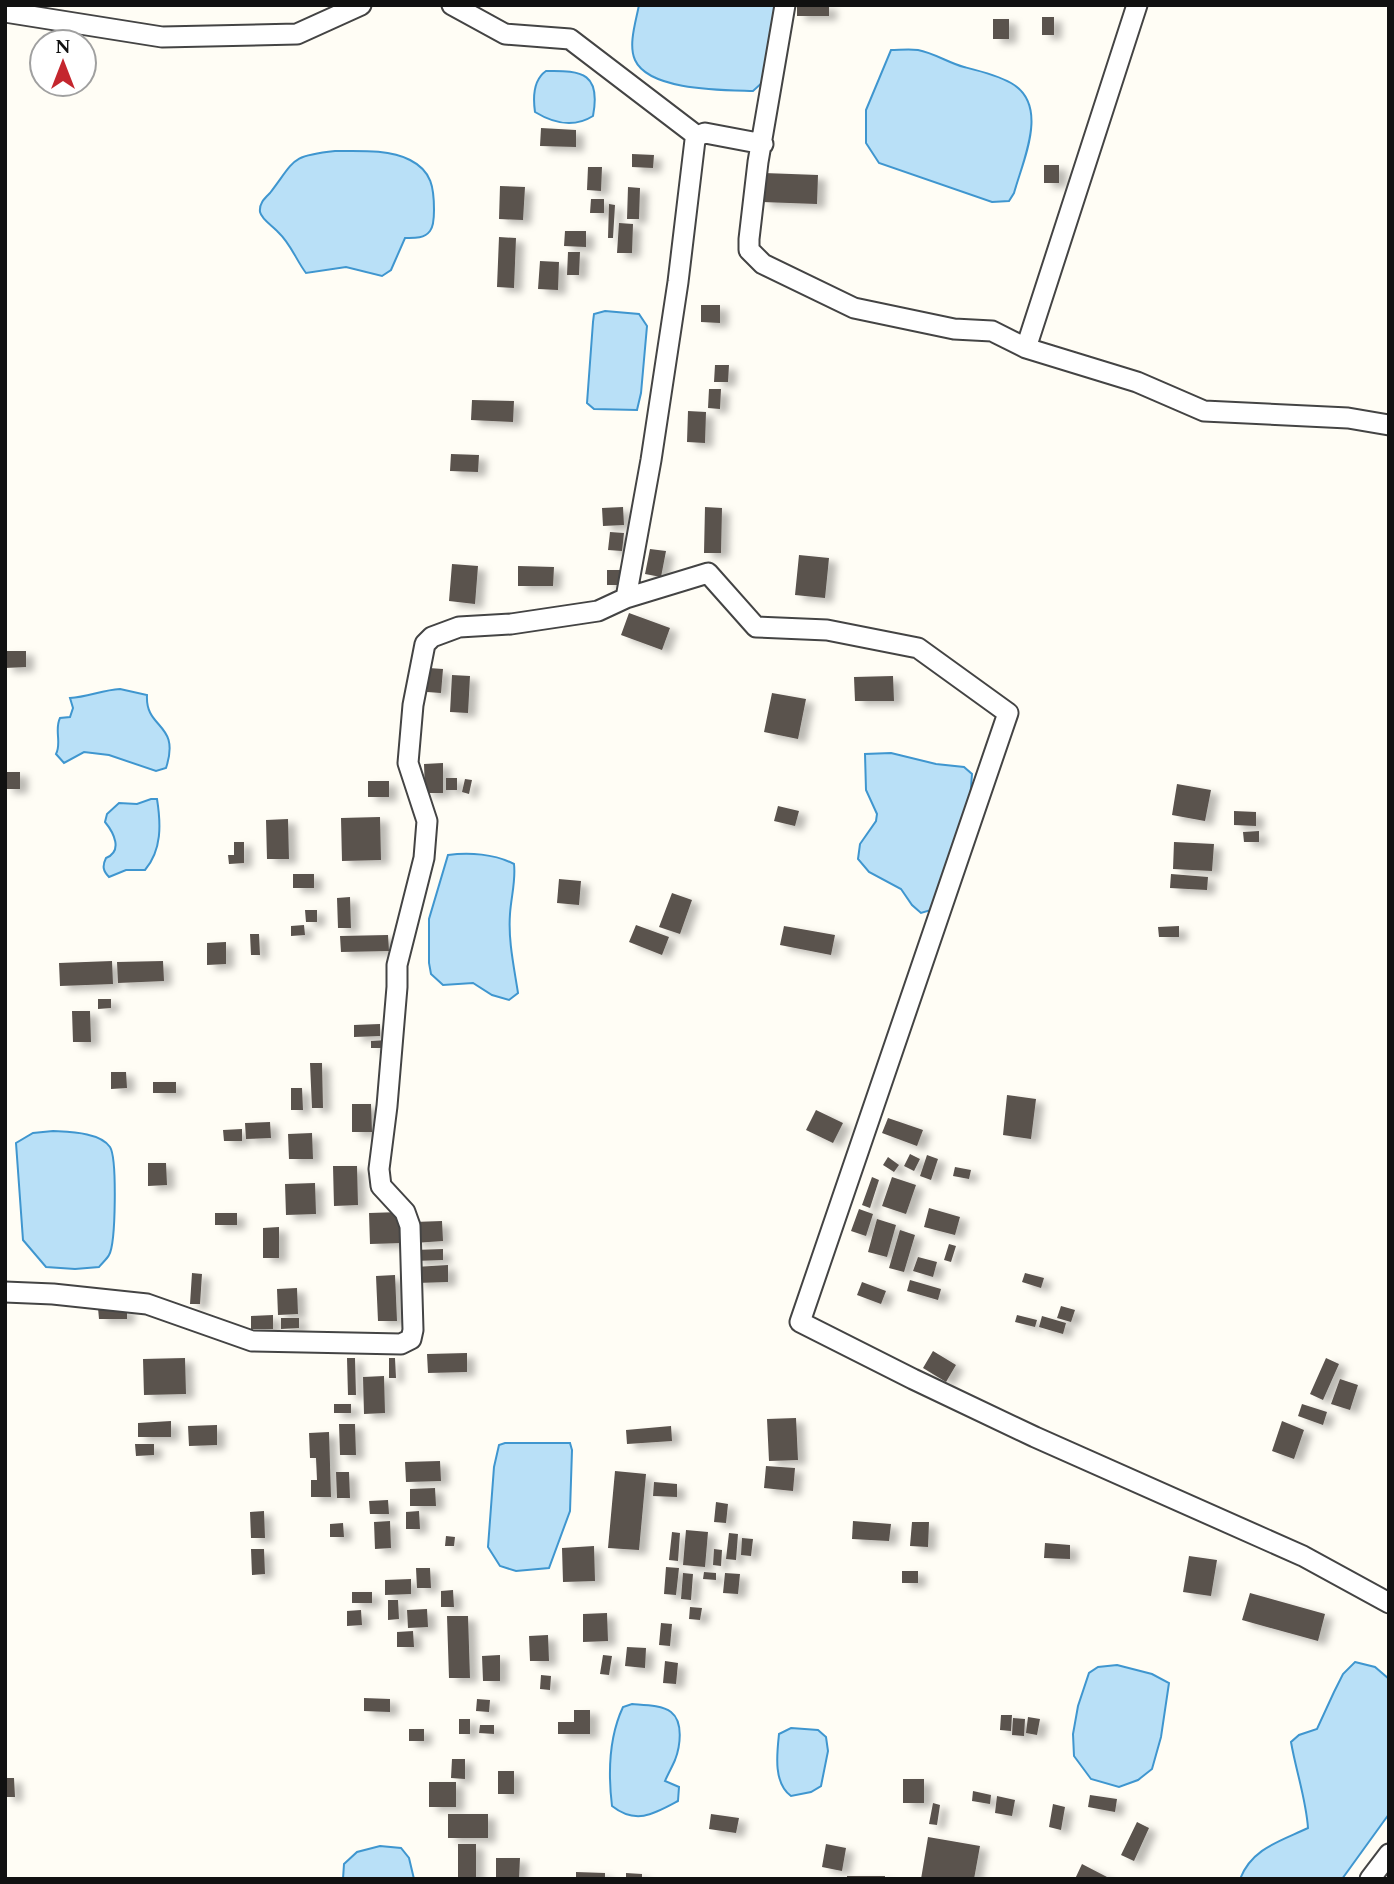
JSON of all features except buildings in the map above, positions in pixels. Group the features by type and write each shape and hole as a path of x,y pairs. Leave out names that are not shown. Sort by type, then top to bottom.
{"street":[{"path":"5,12 162,37 297,34 361,5"},
{"path":"452,5 505,34 570,40 697,136"},
{"path":"785,5 758,162 749,250 763,264 854,308 954,329 986,329 1026,348 1137,382 1205,411 1348,418 1389,425"},
{"path":"1026,348 1137,5"},
{"path":"697,136 705,133 763,145"},
{"path":"626,598 651,460 697,136"},
{"path":"5,1292 147,1304 252,1341 401,1344 411,1339 410,1226 405,1212 381,1186 379,1169 387,1106 397,965 424,858 427,821 408,763 413,705 425,644 432,636 458,627 511,624 598,611 626,598 708,573 756,627 827,630 918,648 1009,713 800,1322 1035,1437 1303,1556 1389,1603"},
{"path":"1370,1879 1389,1854"}],"water":[{"path":"639,5 778,5 764,81 753,91 740,91 688,87 655,78 643,70 633,54 633,33"},
{"path":"891,50 924,51 1000,78 1023,93 1029,105 1030,134 1014,193 1009,201 992,202 879,163 866,143 866,110"},
{"path":"546,71 570,72 586,77 594,91 593,116 578,122 564,123 535,112 536,84"},
{"path":"335,151 373,151 402,156 423,169 430,181 434,202 431,229 422,237 405,238 391,270 382,276 346,267 306,273 286,242 261,215 260,206 263,201 295,161 310,155"},
{"path":"605,311 639,314 647,326 637,410 594,409 587,403 594,314"},
{"path":"120,689 147,695 151,715 169,742 166,768 156,771 109,755 84,752 64,763 56,754 58,727 60,718 70,717 73,708 70,698"},
{"path":"891,753 936,764 964,767 972,774 970,801 931,910 921,913 901,889 869,872 858,859 860,844 876,821 877,814 866,790 865,754"},
{"path":"157,799 159,827 155,854 151,862 145,870 126,870 109,877 104,870 104,864 116,846 114,836 105,822 107,814 119,803 137,804"},
{"path":"448,855 482,855 514,864 510,934 518,993 509,1000 492,995 473,983 443,985 431,974 429,919"},
{"path":"53,1131 92,1136 110,1147 115,1183 113,1235 109,1255 99,1267 46,1267 23,1240 16,1143 33,1133"},
{"path":"570,1443 570,1511 549,1568 516,1571 500,1566 488,1547 494,1467 499,1445"},
{"path":"1355,1662 1375,1667 1389,1679 1389,1814 1342,1879 1240,1879 1252,1860 1268,1847 1308,1828 1291,1742 1299,1735 1317,1729 1343,1674"},
{"path":"1117,1665 1152,1674 1169,1683 1161,1737 1152,1769 1138,1780 1119,1787 1091,1779 1074,1756 1073,1734 1078,1706 1089,1673 1098,1667"},
{"path":"632,1704 658,1707 671,1712 678,1722 680,1735 677,1755 665,1781 679,1787 678,1801 645,1816 629,1815 612,1806 611,1755 615,1730 623,1707"},
{"path":"791,1728 818,1730 826,1737 828,1751 821,1786 811,1792 791,1796 781,1784 777,1759 779,1734"},
{"path":"380,1846 401,1848 409,1858 414,1879 343,1879 344,1864 357,1852"}]}
